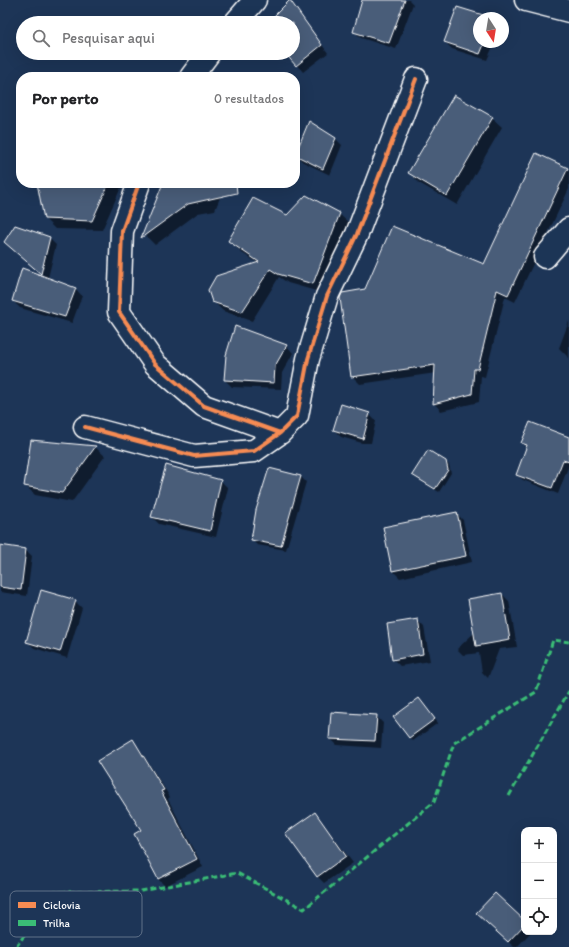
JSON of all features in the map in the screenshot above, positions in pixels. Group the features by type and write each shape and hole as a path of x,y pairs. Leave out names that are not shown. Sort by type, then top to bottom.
{"street":[{"path":"241,16 254,0"},
{"path":"526,0 569,11"},
{"path":"195,72 204,60"},
{"path":"85,427 194,456 254,451 280,433 297,416 308,359 327,296 358,234 416,79"},
{"path":"137,188 122,231 119,312 155,364 204,406 280,433"},
{"path":"545,257 569,229"}],"building":[{"path":"290,0 322,45 296,66 291,60 300,60 300,16 274,16"},
{"path":"362,0 405,0 389,43 353,32"},
{"path":"457,7 473,12 473,48 482,48 480,54 444,42"},
{"path":"454,95 493,117 447,196 408,173"},
{"path":"309,121 336,138 323,169 300,158 300,143"},
{"path":"536,153 568,168 508,295 497,290 478,369 474,369 472,394 433,404 435,365 351,377 340,298 342,293 365,289 392,226 484,264"},
{"path":"38,188 107,188 92,221 44,219"},
{"path":"161,188 236,188 237,193 188,204 141,238"},
{"path":"306,195 340,213 313,284 278,274 270,269 242,312 212,302 208,290 216,276 259,262 228,241 253,198 287,215"},
{"path":"15,225 50,237 41,274 4,242"},
{"path":"22,268 76,288 65,317 12,301"},
{"path":"235,326 287,345 275,366 274,383 224,380 226,355"},
{"path":"341,404 370,413 363,439 333,430"},
{"path":"530,422 569,437 569,462 563,460 552,488 516,475 527,445 521,443"},
{"path":"31,440 96,446 62,493 24,486"},
{"path":"428,450 446,461 448,470 435,489 412,475"},
{"path":"166,465 221,480 210,531 151,517"},
{"path":"269,468 301,476 281,546 251,540 256,510"},
{"path":"457,512 466,556 392,571 383,527"},
{"path":"0,545 26,549 21,590 0,587"},
{"path":"41,590 76,600 60,652 26,642"},
{"path":"502,593 510,640 476,646 468,599"},
{"path":"418,619 423,654 392,660 387,624"},
{"path":"419,698 435,719 409,738 393,717"},
{"path":"331,712 377,715 375,741 329,739"},
{"path":"133,739 164,790 161,791 197,859 158,879 134,834 141,830 97,761"},
{"path":"315,812 346,856 317,877 285,833"},
{"path":"495,893 521,917 521,928 508,942 476,913"}],"marked path":[{"path":"141,891 237,873 304,909 434,802 454,743 536,692 553,640 569,642"},
{"path":"509,796 569,691"},
{"path":"16,947 23,937"}],"cycle path":[{"path":"85,427 194,456 254,451 280,433 297,416 308,359 327,296 357,234 416,79"},
{"path":"137,188 122,231 119,312 155,364 204,406 280,433"}]}
